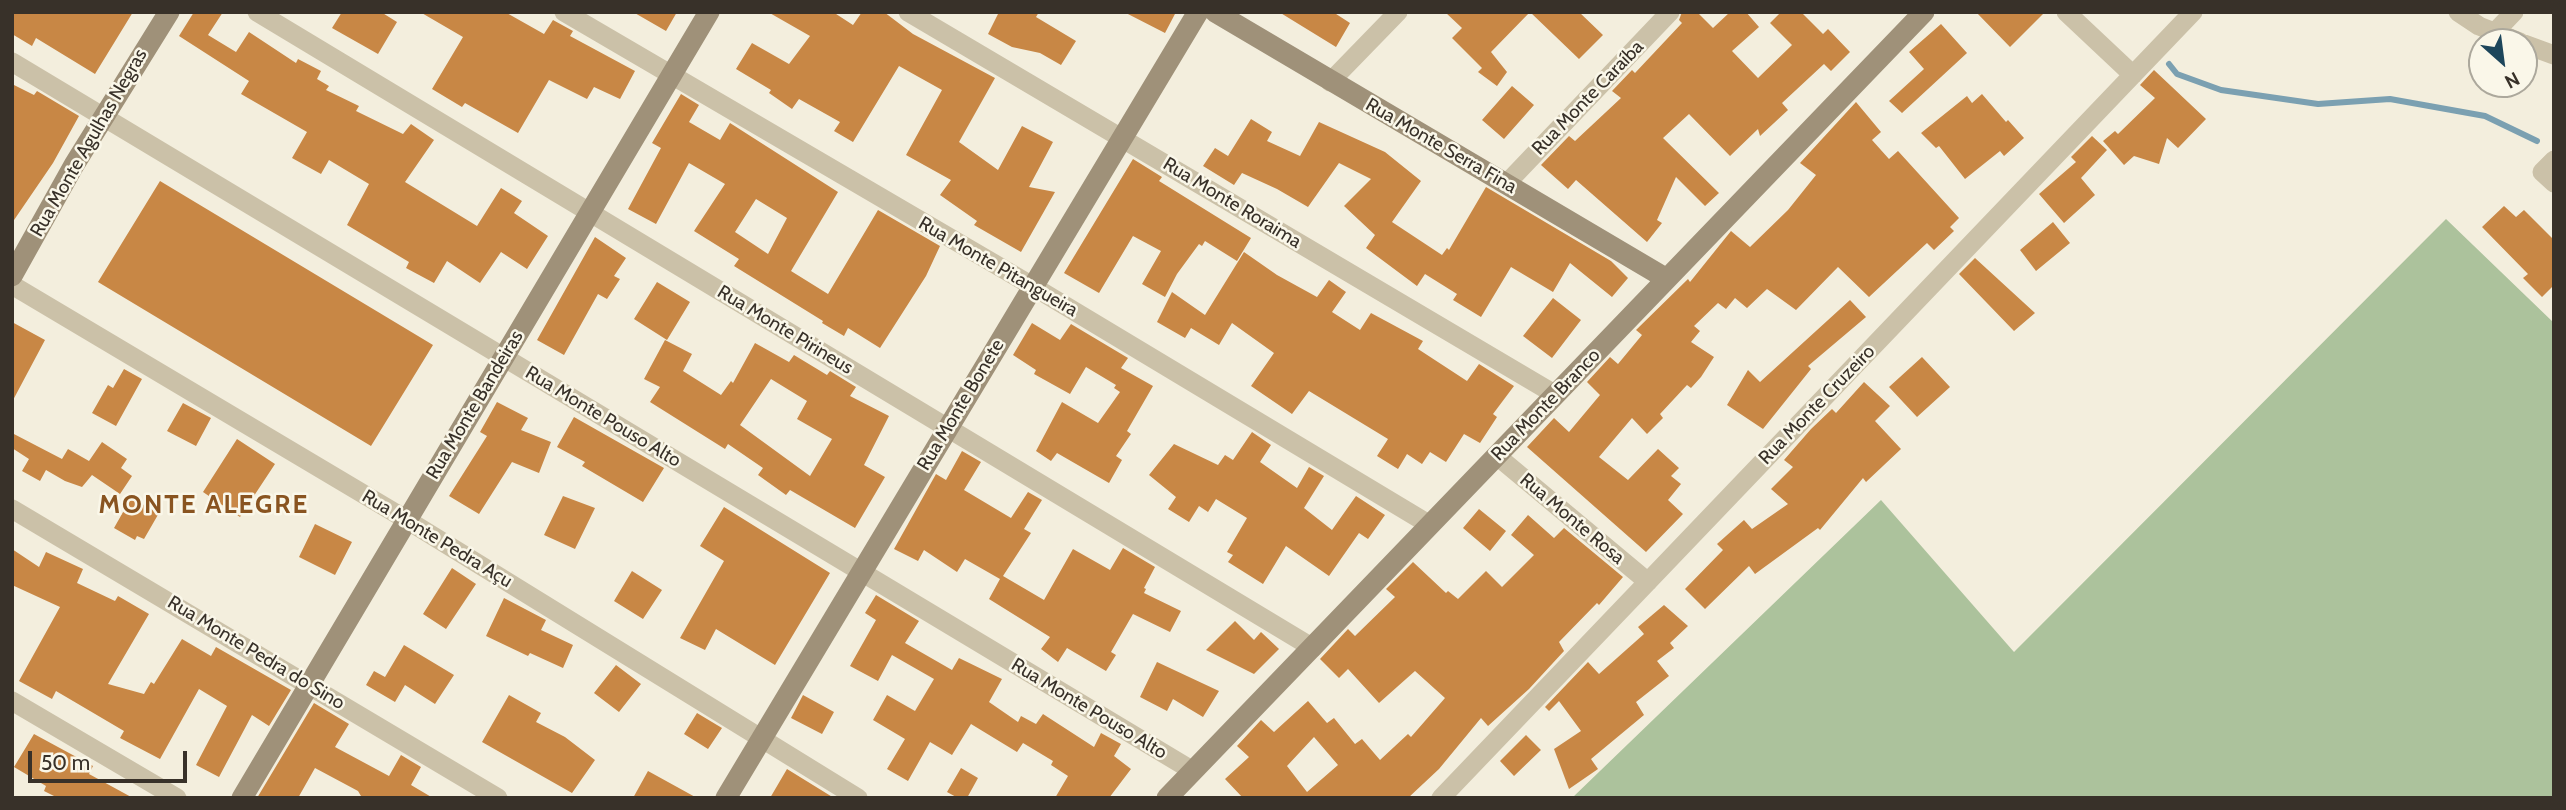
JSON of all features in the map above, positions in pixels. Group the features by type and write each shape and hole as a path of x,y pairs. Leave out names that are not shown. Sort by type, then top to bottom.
{"street":[{"name":"Rua Monte Agulhas Negras","path":"12,276 102,118 169,12"},
{"name":"Rua Monte Pirineus","path":"257,12 1313,648"},
{"name":"Rua Monte Pitangueira","path":"564,12 1034,287 1430,525"},
{"name":"Rua Monte Bandeiras","path":"242,798 709,12"},
{"name":"Rua Monte Roraima","path":"908,12 1556,395"},
{"name":"Rua Monte Bonete","path":"726,798 760,737 863,572 946,427 1034,287 1198,12"},
{"name":"Rua Monte Serra Fina","path":"1215,12 1667,279"},
{"path":"1330,82 1398,12"},
{"name":"Rua Monte Caraíba","path":"1506,184 1670,12"},
{"name":"Rua Monte Branco","path":"1167,798 1924,12"},
{"path":"2066,12 2133,75"},
{"name":"Rua Monte Cruzeiro","path":"1441,798 2193,12"},
{"path":"2458,12 2488,28"},
{"path":"2499,28 2514,12"},
{"name":"Rua Monte Pouso Alto","path":"12,62 1193,771"},
{"path":"2554,160 2542,172 2554,183"},
{"name":"Rua Monte Pedra Açu","path":"12,285 407,520 858,798"},
{"name":"Rua Monte Rosa","path":"1497,456 1648,582"},
{"name":"Rua Monte Pedra do Sino","path":"12,509 498,798"},
{"path":"12,701 177,798"}],"green space":[{"path":"2446,219 2554,323 2554,798 1572,798 1881,500 2014,652"}],"building":[{"path":"12,12 133,12 95,74 36,38 32,46 12,34"},
{"path":"194,12 223,12 208,35 236,52 249,32 296,63 298,59 321,71 317,79 329,86 326,90 359,106 356,111 403,134 411,124 434,140 405,182 477,226 501,188 522,201 514,213 548,236 527,269 501,252 480,283 447,261 434,283 406,268 409,262 347,225 369,184 329,160 321,174 292,158 307,132 241,94 249,81 179,36"},
{"path":"342,12 381,12 397,22 378,54 332,28"},
{"path":"420,12 505,12 544,34 553,20 573,31 570,36 635,71 620,99 594,87 587,99 549,80 518,133 465,103 462,107 432,89 463,37"},
{"path":"633,12 677,12 666,31"},
{"path":"768,12 833,12 853,25 862,12 884,12 913,34 995,78 959,142 998,170 1022,126 1053,142 1029,187 1055,192 1021,252 974,225 977,221 940,195 951,180 906,155 942,90 899,66 853,142 834,131 840,122 799,99 792,109 769,93 771,90 736,69 752,43 789,64 810,36"},
{"path":"999,12 1039,12 1036,17 1076,41 1061,65 1040,53 1012,47 988,34"},
{"path":"1124,12 1176,12 1165,33"},
{"path":"1279,12 1333,12 1350,23 1336,47"},
{"path":"1445,12 1530,12 1491,52 1507,72 1497,86 1478,72 1482,68 1452,38 1462,28"},
{"path":"1530,12 1579,12 1603,35 1579,59"},
{"path":"1682,12 1697,12 1713,28 1730,12 1746,12 1759,27 1732,51 1758,78 1792,45 1770,23 1781,12 1801,12 1823,34 1828,29 1850,52 1831,71 1824,64 1782,103 1788,110 1760,136 1758,129 1730,156 1689,114 1663,138 1719,193 1705,206 1676,177 1657,220 1662,223 1647,242 1576,180 1568,189 1541,165 1569,136 1575,141 1621,98 1612,91 1632,70 1635,73 1682,23 1679,20"},
{"path":"1976,12 2045,12 2010,47"},
{"path":"1941,24 1967,53 1902,113 1889,101 1924,69 1909,52"},
{"path":"2154,70 2206,119 2178,148 2167,138 2159,164 2134,156 2124,165 2103,141 2115,131 2118,134 2155,98 2140,85"},
{"path":"12,84 34,95 37,91 79,116 53,163 12,223"},
{"path":"1512,86 1534,105 1504,139 1482,120"},
{"path":"681,94 699,105 689,122 720,140 730,123 838,192 791,271 828,294 878,210 940,246 926,276 880,348 848,328 844,336 822,323 823,321 734,266 739,259 694,231 725,184 689,163 656,224 628,209 661,148 652,143","holes":["756,199 787,218 768,254 735,232"]},
{"path":"1982,94 2024,138 2004,156 2000,151 1965,179 1939,146 1936,148 1921,133 1967,96 1972,103"},
{"path":"1856,102 1881,132 1872,140 1889,159 1898,151 1959,218 1950,227 1954,231 1934,250 1927,243 1869,297 1838,267 1796,310 1767,289 1747,308 1735,298 1726,309 1718,303 1694,326 1700,331 1691,342 1714,357 1701,377 1691,388 1687,385 1660,414 1663,418 1647,434 1632,418 1599,457 1628,480 1658,449 1679,468 1671,476 1681,484 1668,500 1683,514 1646,552 1527,447 1554,418 1569,432 1600,395 1587,382 1610,357 1618,364 1642,335 1636,330 1688,279 1690,282 1731,231 1750,247 1788,210 1816,175 1800,163"},
{"path":"1251,119 1272,132 1267,141 1300,156 1319,122 1385,152 1421,181 1392,222 1442,255 1447,248 1449,250 1486,187 1611,261 1628,278 1612,297 1570,263 1553,292 1511,267 1481,317 1453,300 1457,294 1425,274 1417,286 1366,248 1375,235 1344,206 1371,179 1339,163 1308,207 1242,173 1234,185 1203,166 1215,148 1228,156"},
{"path":"2092,136 2107,150 2081,178 2095,195 2064,223 2039,194 2076,162 2071,157"},
{"path":"1133,159 1162,177 1159,181 1251,238 1237,261 1205,241 1202,246 1199,244 1177,274 1165,297 1142,284 1161,251 1133,236 1099,293 1064,273"},
{"path":"160,181 433,345 371,446 98,282"},
{"path":"2504,206 2516,217 2524,210 2554,240 2554,285 2542,297 2523,278 2528,274 2482,227"},
{"path":"2053,222 2070,243 2036,271 2020,250"},
{"path":"595,237 626,258 614,276 620,279 607,299 598,294 564,355 537,340"},
{"path":"1244,252 1277,275 1317,297 1329,280 1346,292 1332,312 1360,330 1371,313 1423,341 1418,349 1467,381 1479,364 1514,386 1493,414 1497,417 1480,443 1464,434 1446,462 1430,452 1422,464 1407,454 1398,469 1377,456 1388,439 1309,391 1292,414 1251,386 1274,353 1232,323 1219,345 1191,328 1185,338 1157,322 1172,292 1205,315"},
{"path":"1975,258 2035,313 2014,331 1959,274"},
{"path":"657,282 690,302 667,340 634,319"},
{"path":"1553,298 1581,320 1552,358 1523,336"},
{"path":"1850,300 1866,317 1808,366 1811,369 1763,429 1727,405 1748,370 1760,382"},
{"path":"12,322 45,340 12,402"},
{"path":"1032,323 1060,340 1071,324 1128,358 1121,368 1153,386 1127,431 1131,434 1116,456 1122,460 1109,483 1057,453 1051,461 1036,451 1062,402 1098,423 1120,392 1114,388 1116,385 1086,367 1070,394 1034,374 1036,370 1013,355"},
{"path":"665,340 692,354 683,371 721,395 731,381 733,383 755,343 789,362 794,355 827,375 830,371 856,387 850,396 889,416 864,465 885,477 855,528 790,490 786,495 758,475 763,468 728,444 725,449 650,402 660,387 644,379","holes":["771,379 807,401 797,419 832,439 810,476 740,425"]},
{"path":"1922,357 1950,387 1917,417 1889,387"},
{"path":"124,369 142,379 116,426 92,413 108,385 113,388"},
{"path":"1864,382 1890,406 1875,421 1901,449 1866,482 1863,478 1820,530 1818,528 1755,574 1749,566 1705,609 1685,589 1723,550 1717,544 1744,520 1752,529 1788,504 1771,489 1793,467 1784,460 1811,429 1832,409 1836,413"},
{"path":"497,402 528,418 521,430 551,442 539,473 512,462 479,514 449,496 487,436 480,432"},
{"path":"183,403 211,418 196,446 167,431"},
{"path":"574,417 664,468 643,502 582,466 585,462 557,447"},
{"path":"1252,432 1271,445 1260,462 1297,488 1309,467 1324,476 1304,508 1332,530 1356,496 1385,515 1368,539 1359,533 1329,576 1286,546 1263,584 1228,562 1233,555 1227,552 1247,518 1216,499 1208,512 1199,506 1189,522 1168,509 1176,497 1149,475 1174,444 1218,465 1225,455 1233,460"},
{"path":"12,433 62,459 68,449 89,461 102,442 127,459 121,468 132,476 120,494 92,475 82,487 46,470 40,481 22,471 29,459 12,448"},
{"path":"237,439 275,464 240,517 203,492"},
{"path":"962,451 981,462 964,490 1011,518 1028,492 1042,500 1024,529 1031,533 1003,576 1044,600 1073,549 1110,570 1123,548 1155,567 1144,593 1181,611 1170,632 1133,614 1111,652 1116,655 1106,671 1067,648 1058,662 1041,649 1050,637 989,599 1000,579 965,559 957,572 924,550 918,561 894,549 936,474 946,480"},
{"path":"563,496 595,508 575,549 544,535"},
{"path":"131,498 159,513 144,539 137,536 135,540 114,528"},
{"path":"724,507 830,573 775,665 716,629 705,650 680,638 724,561 700,546"},
{"path":"1479,509 1506,531 1490,551 1463,528"},
{"path":"1528,515 1554,538 1564,528 1623,577 1599,605 1597,603 1559,642 1564,651 1529,689 1488,726 1481,718 1439,769 1408,798 1243,798 1225,779 1249,757 1237,746 1261,720 1274,732 1308,701 1327,723 1334,718 1355,744 1362,739 1380,760 1408,734 1411,737 1445,698 1415,671 1379,703 1348,669 1339,678 1320,659 1348,629 1355,636 1395,597 1386,589 1413,562 1446,593 1448,591 1458,599 1486,571 1502,587 1534,555 1511,535","holes":["1314,737 1338,765 1307,792 1287,766"]},
{"path":"315,524 352,542 335,575 299,557"},
{"path":"12,549 39,567 46,552 83,569 77,583 115,601 118,596 149,614 108,684 144,694 151,682 154,684 182,639 211,656 216,647 291,690 269,726 252,715 219,777 196,765 227,706 199,689 160,759 120,738 124,731 56,691 52,699 19,681 60,607 12,585"},
{"path":"452,568 476,584 446,629 423,614"},
{"path":"632,571 662,590 643,619 614,601"},
{"path":"876,595 919,621 905,643 952,670 959,658 1002,679 989,702 1018,722 1021,716 1036,724 1043,714 1094,747 1101,733 1121,744 1114,756 1131,769 1109,798 1055,798 1068,776 1051,765 1053,761 1023,743 1017,752 971,724 952,755 930,742 908,781 887,769 905,739 873,720 887,695 915,711 934,679 892,655 878,681 850,666 876,620 865,613"},
{"path":"504,598 546,620 541,630 573,645 563,668 530,653 528,656 486,636"},
{"path":"1664,605 1688,626 1670,643 1674,648 1657,661 1669,676 1636,702 1644,715 1591,759 1598,769 1569,789 1554,749 1581,731 1559,701 1549,711 1545,707 1588,662 1599,674 1644,634 1638,627"},
{"path":"1235,621 1254,640 1261,632 1279,649 1254,674 1206,650"},
{"path":"404,645 454,675 435,704 405,685 395,702 366,685 374,671 385,677"},
{"path":"1157,662 1219,691 1203,717 1173,699 1167,711 1140,697"},
{"path":"616,665 641,684 619,712 594,693"},
{"path":"509,695 541,713 536,722 565,737 595,760 572,793 482,742"},
{"path":"803,695 834,712 822,734 791,718"},
{"path":"314,703 349,724 335,747 389,776 401,755 421,767 411,785 433,798 361,796 358,791 315,768 298,798 257,798"},
{"path":"697,713 722,728 708,749 684,734"},
{"path":"34,734 93,766 89,774 133,798 58,798 44,791 46,786 14,767"},
{"path":"1526,735 1541,750 1514,776 1500,761"},
{"path":"961,768 978,778 967,798 958,798 947,792"},
{"path":"787,769 834,798 770,798"},
{"path":"648,771 697,798 633,798"}],"waterway":[{"path":"2169,64 2177,74 2221,90 2318,104 2390,99 2485,116 2537,141"}],"district":[{"name":"MONTE ALEGRE","path":"204,505"}]}
